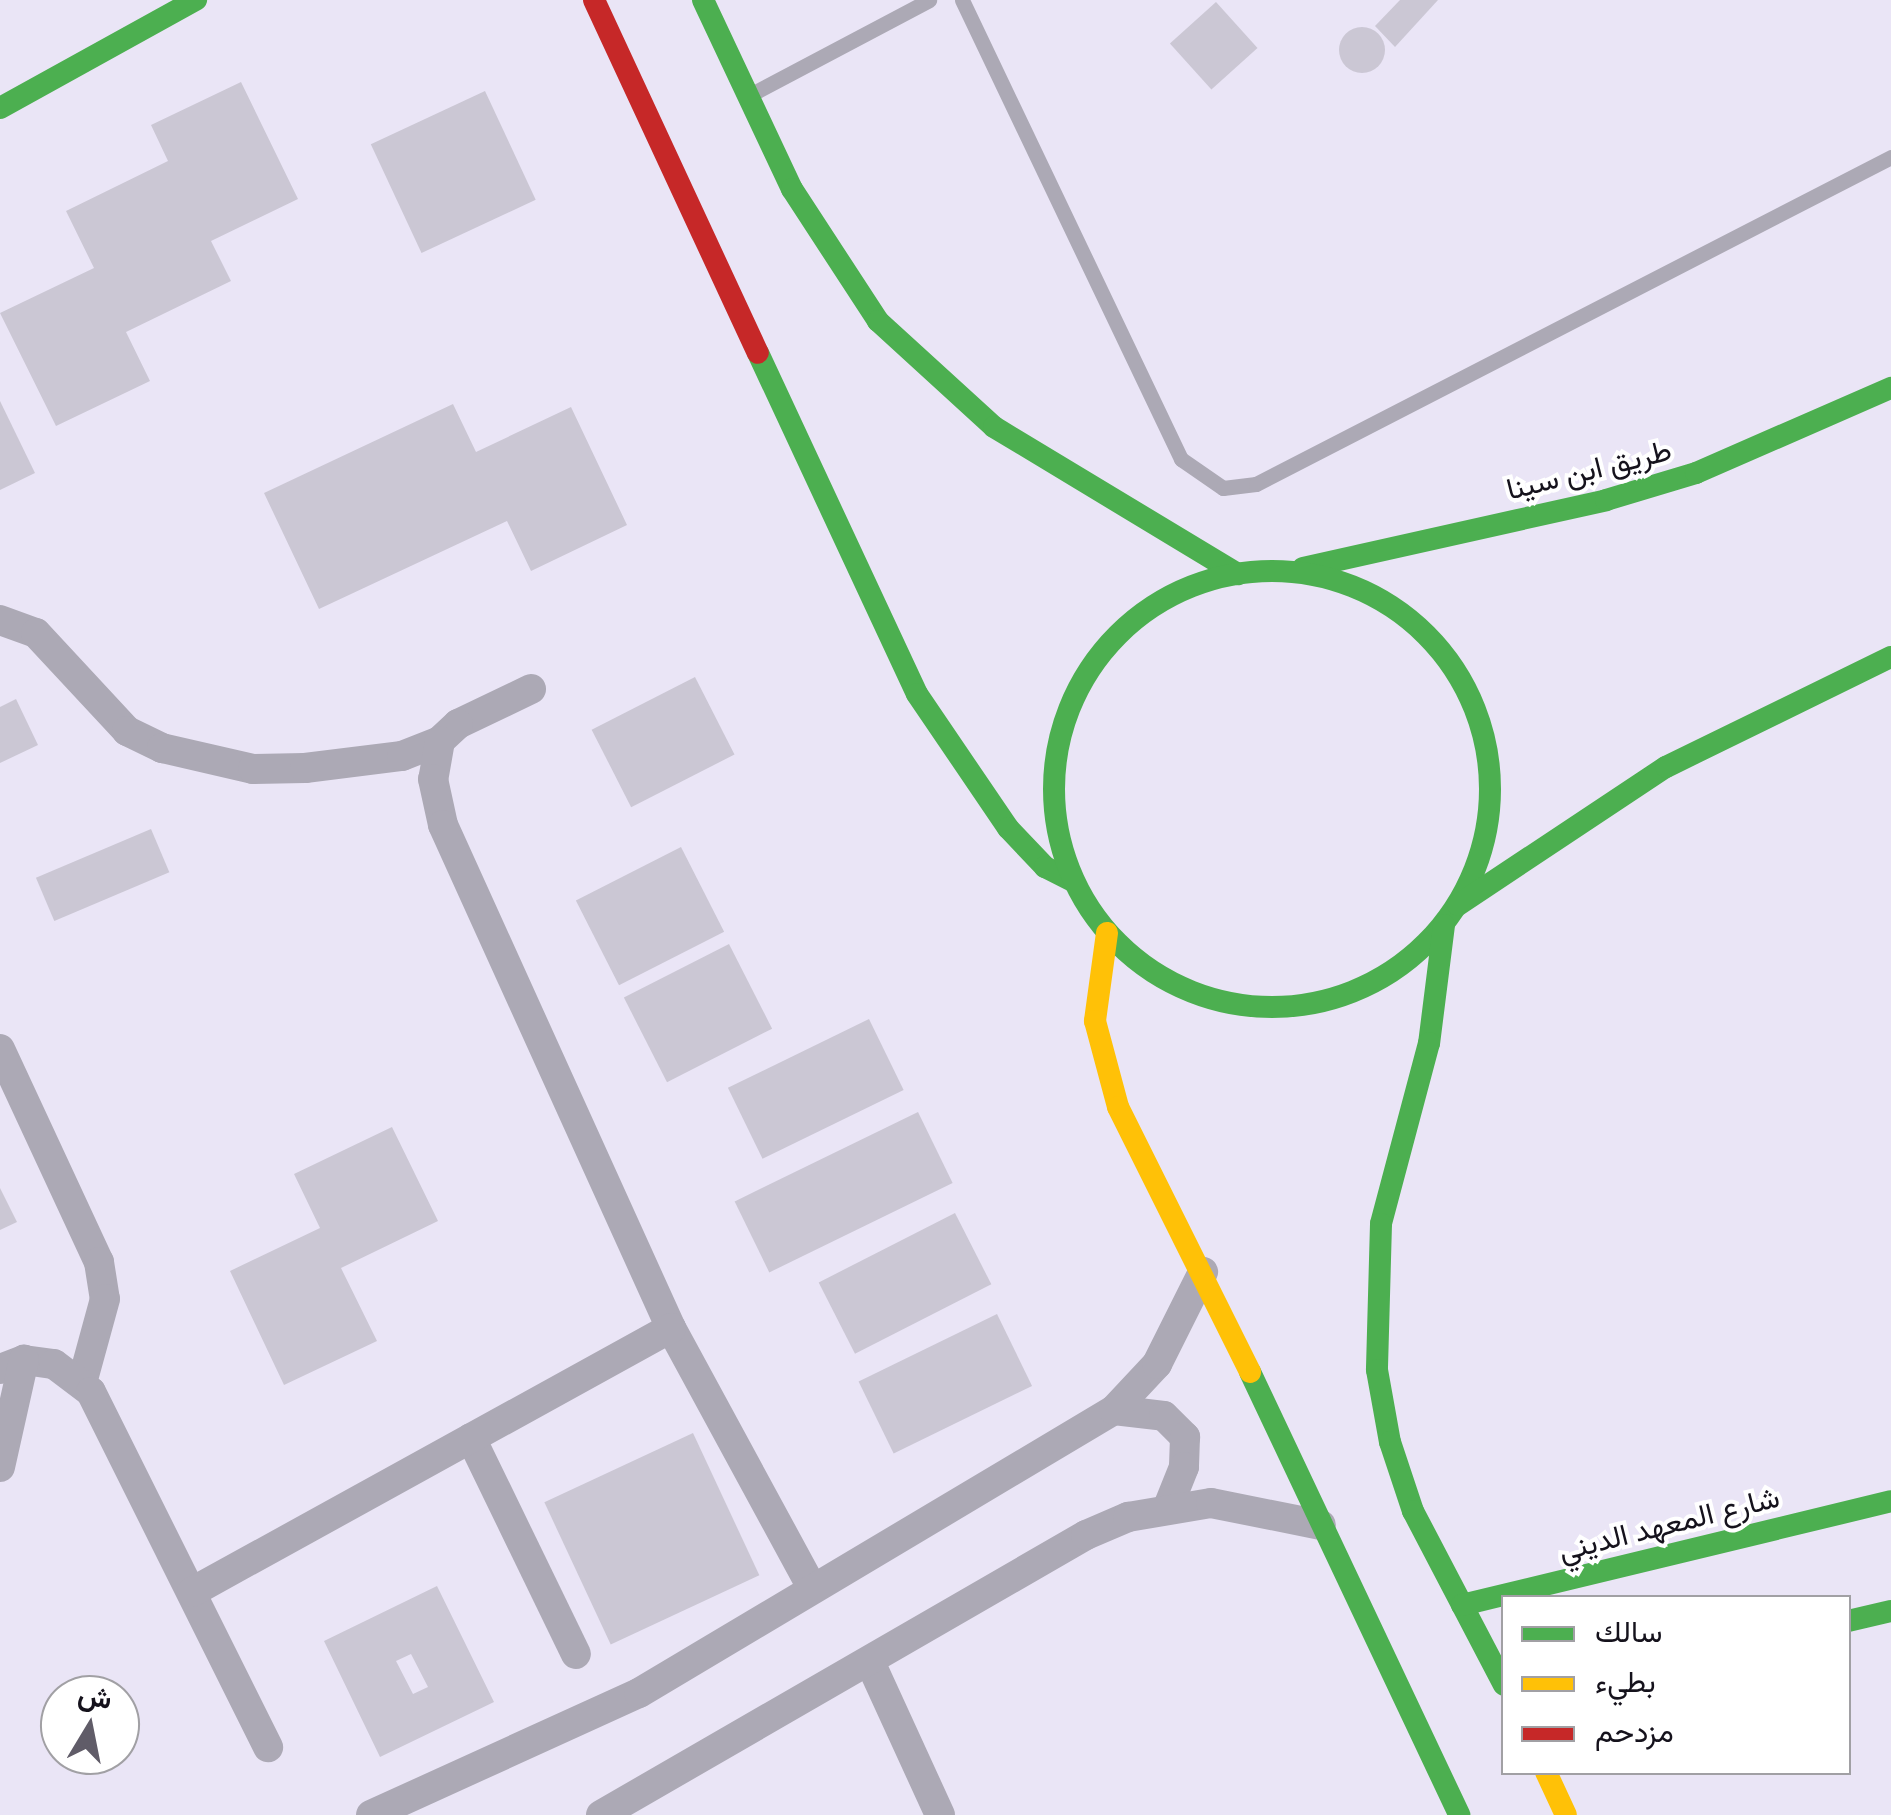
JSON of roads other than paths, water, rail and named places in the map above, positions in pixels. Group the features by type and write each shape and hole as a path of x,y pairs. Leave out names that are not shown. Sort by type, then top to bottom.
{"main road":[{"path":"0,108 196,0"},
{"path":"594,0 917,694 1008,828 1045,867 1073,882"},
{"path":"703,0 831,258 932,378 994,428 1238,574"},
{"name":"طريق ابن سينا","path":"1288,572 1696,473 1891,388"},
{"path":"1288,572 1365,593 1406,617 1451,663 1480,720 1492,783 1484,847 1458,905 1444,925 1405,964 1358,990 1305,1006 1250,1006 1197,994 1148,969 1108,933 1073,882 1058,834 1053,783 1060,734 1078,687 1107,645 1144,612 1189,587 1238,574 1288,572"},
{"path":"1458,905 1666,767 1891,657"},
{"path":"1444,925 1437,1004 1381,1224 1374,1297 1390,1442 1414,1512 1501,1679"},
{"path":"1108,933 1094,1021 1102,1065 1459,1815"},
{"name":"شارع المعهد الديني","path":"1503,1595 1891,1501"},
{"name":"شارع المعهد الديني","path":"1462,1605 1501,1596"},
{"path":"1851,1620 1891,1611"},
{"path":"1547,1775 1566,1815"}],"street":[{"path":"0,620 36,633 128,731 210,762 253,769 356,764 440,741 458,724 531,690"},
{"path":"440,741 433,779 444,825 672,1328 812,1588"},
{"path":"0,1050 99,1262 106,1299 82,1383"},
{"path":"371,1815 639,1692 1114,1410 1157,1364 1203,1272"},
{"path":"192,1592 672,1328"},
{"path":"0,1467 12,1365 54,1364 82,1383 268,1747"},
{"path":"1114,1410 1164,1416 1185,1438 1184,1468 1168,1507"},
{"path":"471,1438 576,1654"},
{"path":"601,1815 1086,1535 1168,1507 1249,1506 1321,1525"},
{"path":"870,1662 940,1815"}],"lane":[{"path":"748,96 930,0"},
{"path":"962,0 1181,459 1206,483 1223,488 1256,484 1891,156"}]}
